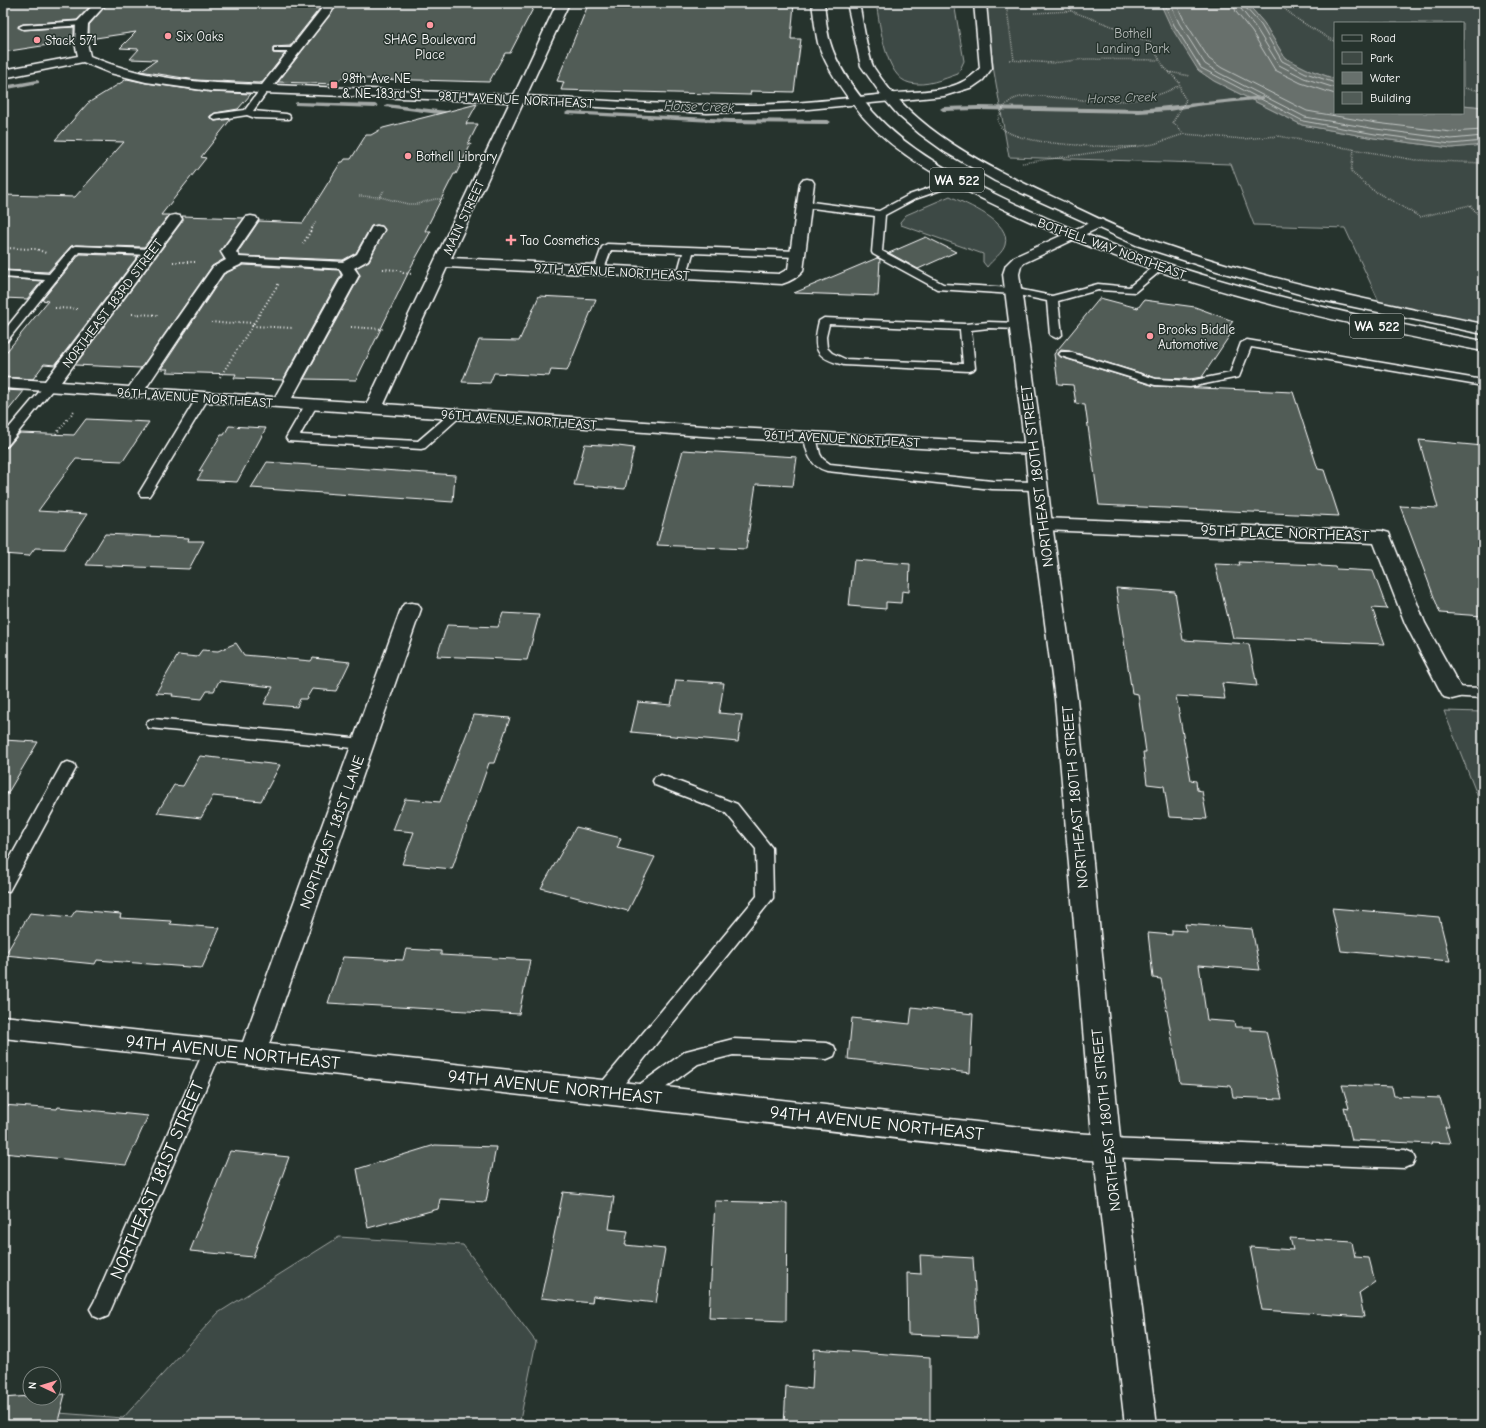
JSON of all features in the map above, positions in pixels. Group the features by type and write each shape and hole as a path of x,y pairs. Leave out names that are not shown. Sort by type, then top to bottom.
{"street":[{"path":"3,74 84,58 81,44 82,23 101,3"},
{"path":"265,89 332,3"},
{"name":"MAIN STREET","path":"373,409 563,3"},
{"name":"BOTHELL WAY NORTHEAST","path":"818,3 824,43 857,101 882,128 915,155 958,181 1010,208 1072,236 1160,267 1299,307 1380,327 1483,346"},
{"name":"BOTHELL WAY NORTHEAST","path":"853,3 867,66 889,97 904,113 925,131 1000,178 1141,242 1222,268 1314,293 1483,329"},
{"path":"857,101 945,91 965,86 982,75 986,68 980,3"},
{"name":"98TH AVENUE NORTHEAST","path":"84,58 102,67 162,83 210,87 519,98 642,107 743,109 857,101"},
{"path":"797,254 807,184"},
{"name":"NORTHEAST 183RD STREET","path":"49,387 175,219"},
{"path":"134,392 218,270 234,262 228,252 251,220"},
{"name":"NORTHEAST 180TH STREET","path":"1098,223 1019,260 1014,265 1011,274 1034,449 1042,524 1066,699 1107,1148 1141,1425"},
{"path":"281,402 351,275 346,266 363,257 377,230"},
{"name":"97TH AVENUE NORTHEAST","path":"442,262 782,279 795,271 797,254"},
{"name":"96TH AVENUE NORTHEAST","path":"3,383 717,432 1034,449"},
{"name":"95TH PLACE NORTHEAST","path":"1042,524 1382,537 1415,623 1452,692"},
{"name":"NORTHEAST 181ST LANE","path":"252,1054 411,609"},
{"name":"94TH AVENUE NORTHEAST","path":"3,1027 639,1096 1073,1146 1107,1148"}],"lane":[{"path":"23,27 82,23"},
{"path":"277,50 295,50"},
{"path":"248,112 265,89"},
{"path":"215,117 248,112 255,115 286,118"},
{"path":"804,204 880,214 912,197 958,181"},
{"path":"880,214 877,252 941,287 1013,291 1052,299 1098,287 1131,290 1160,267"},
{"path":"599,270 607,247 797,254"},
{"path":"3,338 76,249 150,252"},
{"path":"682,275 689,250"},
{"path":"234,262 239,260 346,266"},
{"path":"3,274 52,277"},
{"path":"1052,299 1056,336"},
{"path":"965,327 969,368 844,362 832,358 822,351 819,341 824,321 965,327 989,325 1018,326"},
{"path":"1065,354 1155,382 1190,384 1235,375 1247,343 1483,383"},
{"path":"3,443 49,387"},
{"path":"145,493 203,397"},
{"path":"311,404 292,438 421,446 457,414"},
{"path":"810,436 812,453 821,464 827,467 992,484 1038,486"},
{"path":"1452,692 1483,693"},
{"path":"154,724 363,744"},
{"path":"3,886 68,768"},
{"path":"605,1093 765,898 764,848 731,808 661,781"},
{"path":"639,1096 693,1057 733,1047 827,1051"},
{"name":"NORTHEAST 181ST STREET","path":"101,1309 213,1050"},
{"path":"1107,1148 1405,1159"}],"path":[{"path":"1006,3 1014,60"},
{"path":"1068,3 1071,10"},
{"path":"1278,3 1300,21 1334,41"},
{"path":"1034,13 1071,10 1140,37 1150,43 1160,60 1179,82 1186,101 1173,122 1184,134"},
{"path":"985,59 1052,63 1086,60 1160,60"},
{"path":"1169,72 1190,76"},
{"path":"1136,147 1026,139 1000,127 998,121 999,115 1014,99 1026,97 1083,99 1133,98 1164,93 1180,85"},
{"path":"1464,88 1483,91"},
{"path":"1016,165 1034,161 1136,147 1167,141 1184,134 1243,139 1278,136 1416,160 1483,163"},
{"path":"1354,149 1350,172 1371,189 1392,202 1420,217 1470,206 1483,220"},
{"path":"380,197 384,190"},
{"path":"359,196 380,197 408,204 417,204 435,199 449,199"},
{"path":"301,246 316,222"},
{"path":"3,248 36,249 50,254"},
{"path":"170,262 201,262"},
{"path":"379,269 399,270 403,273 416,274"},
{"path":"216,383 280,281"},
{"path":"52,308 81,310"},
{"path":"129,314 165,316"},
{"path":"207,322 231,324 237,322 254,323"},
{"path":"252,326 297,328"},
{"path":"350,327 371,330 389,329"}],"green space":[{"path":"876,3 954,3 964,61 958,74 934,82 922,84 910,83 902,79 889,61 882,36"},
{"name":"Bothell Landing Park","path":"985,3 1160,3 1198,70 1214,81 1302,125 1374,138 1451,148 1483,145 1483,329 1382,308 1345,228 1254,225 1231,164 1009,157 994,72"},
{"path":"1247,3 1483,3 1483,107 1464,105 1464,22 1334,22 1334,79 1307,69 1285,58 1264,23"},
{"path":"950,196 977,209 995,221 1002,228 1005,236 1004,248 987,267 983,262 983,254 901,225 900,222 906,215"},
{"path":"1444,711 1483,712 1483,810"},
{"path":"339,1237 463,1245 536,1342 519,1425 3,1425 3,1406 7,1409 123,1418 218,1313"}],"water":[{"path":"1160,3 1247,3 1264,23 1285,58 1307,69 1334,79 1334,114 1464,114 1464,105 1483,107 1483,145 1451,148 1374,138 1302,125 1214,81 1198,70 1171,27"}],"building":[{"path":"3,3 93,3 77,20 23,24 18,26 23,30 74,27 74,41 3,52"},
{"name":"Six Oaks","path":"108,3 324,3 290,46 273,47 273,53 285,54 263,82 259,83 196,80 140,71 157,60 130,59 139,49 120,48 136,32 89,39 89,25"},
{"path":"339,3 536,3 510,53 505,53 489,82 341,78 337,84 278,82"},
{"path":"604,3 794,3 791,39 801,39 794,92 751,91 750,95 561,90 564,82 557,81 588,5 603,6"},
{"path":"127,79 210,92 251,94 238,109 215,113 210,116 210,118 215,121 231,119 201,157 206,158 161,215 169,215 144,247 76,245 71,246 48,272 3,270 3,195 75,197 124,142 55,140 88,103"},
{"path":"477,104 466,124 478,124 468,144 471,144 425,231 431,231 412,265 356,380 304,379 360,276 356,268 369,261 385,229 382,226 371,226 356,253 343,260 240,256 238,252 259,221 303,223 341,162 345,159 351,159 366,135 371,135 383,128"},
{"path":"182,216 244,218 220,251 224,259 212,266 141,368 75,365 181,223 183,220"},
{"path":"926,237 956,252 918,269 889,253"},
{"path":"80,254 138,256 55,365 44,364 33,379 3,377 3,356 48,301 42,300"},
{"path":"877,258 880,259 878,296 794,293"},
{"path":"243,265 339,270 341,275 283,380 234,378 236,374 166,372 168,369 161,369 224,274"},
{"path":"3,278 42,281 27,299 3,298"},
{"path":"539,296 596,299 567,371 551,370 549,376 494,373 490,383 462,382 479,340 519,341"},
{"path":"1100,298 1138,308 1144,300 1195,307 1233,321 1228,328 1234,329 1202,377 1190,379 1156,378 1069,351 1061,350 1058,354 1061,357 1155,386 1293,392 1318,469 1324,470 1339,516 1099,505 1085,405 1076,404 1073,385 1058,384 1054,354"},
{"path":"3,390 24,391 3,417"},
{"path":"86,419 149,422 123,461 76,459 38,511 87,514 64,549 35,548 29,556 3,554 3,448 8,447 20,433 74,435"},
{"path":"229,426 266,428 237,482 197,480 203,471 199,471 221,435 224,435"},
{"path":"1419,440 1483,446 1483,616 1440,613 1400,506 1438,508"},
{"path":"585,444 634,448 625,489 574,485"},
{"path":"683,450 797,457 793,486 756,484 746,549 657,545"},
{"path":"267,462 455,475 453,502 251,488"},
{"path":"105,534 189,538 188,541 204,541 189,569 86,565"},
{"path":"854,560 910,564 909,592 902,591 901,603 886,602 886,609 849,606"},
{"path":"1239,562 1321,565 1335,567 1336,569 1373,571 1387,609 1372,608 1385,644 1233,638 1215,564 1240,565"},
{"path":"1116,588 1175,592 1183,640 1249,644 1257,686 1222,683 1225,699 1176,696 1191,780 1196,781 1197,790 1202,791 1207,819 1169,817 1164,786 1147,784 1143,752 1146,752 1138,694 1132,693"},
{"path":"503,613 539,615 527,660 437,656 447,625 498,627"},
{"path":"236,643 244,655 311,661 313,658 350,662 336,691 312,689 306,699 300,699 297,707 264,704 273,687 219,681 214,691 207,691 202,699 172,696 173,694 156,693 178,655 197,657 202,650 218,651"},
{"path":"676,680 724,683 719,713 742,715 738,742 631,732 638,702 671,705"},
{"path":"474,715 510,718 494,763 489,763 452,869 402,864 414,832 393,830 405,799 440,802"},
{"path":"3,740 38,742 3,801"},
{"path":"200,756 280,765 261,801 213,796 201,818 157,813 174,785 183,786"},
{"path":"576,827 621,838 617,848 655,857 628,911 541,888"},
{"path":"1332,908 1439,917 1450,961 1341,951"},
{"path":"76,910 121,914 120,918 171,921 170,924 220,928 202,968 97,960 95,964 5,955 30,913 71,917"},
{"path":"1185,924 1252,929 1260,970 1199,965 1207,1020 1234,1022 1235,1027 1251,1027 1251,1030 1266,1031 1282,1099 1233,1097 1231,1086 1180,1083 1161,979 1153,978 1148,933 1172,935 1172,930 1186,931"},
{"path":"406,949 441,951 441,955 530,960 519,1014 328,1003 343,957 403,960"},
{"path":"912,1007 973,1014 970,1073 848,1059 852,1018 910,1024"},
{"path":"1342,1085 1392,1087 1394,1096 1440,1098 1449,1127 1445,1127 1450,1143 1431,1142 1432,1144 1352,1140 1344,1107 1349,1108"},
{"path":"3,1105 57,1109 58,1107 148,1116 126,1165 3,1153"},
{"path":"435,1145 496,1147 486,1202 440,1199 438,1209 368,1228 357,1169"},
{"path":"230,1151 289,1157 253,1257 190,1251"},
{"path":"563,1192 614,1197 609,1229 628,1231 625,1245 665,1249 656,1303 593,1296 592,1303 541,1298"},
{"path":"715,1201 787,1203 786,1321 709,1318"},
{"path":"1290,1238 1352,1242 1355,1257 1369,1258 1375,1282 1359,1293 1364,1317 1262,1310 1250,1247 1293,1250"},
{"path":"920,1255 973,1258 978,1337 908,1334 907,1273 921,1274"},
{"path":"814,1349 930,1357 930,1425 784,1425 786,1386 812,1389"},
{"path":"62,1394 65,1394 62,1406"},
{"path":"22,1397 22,1406 62,1406 57,1425 3,1425 3,1398"}],"waterway":[{"name":"Horse Creek","path":"3,88 37,82"},
{"name":"Horse Creek","path":"943,109 978,108 1139,111 1262,98"},
{"name":"Horse Creek","path":"297,104 375,106"},
{"name":"Horse Creek","path":"387,106 446,113 457,112"},
{"name":"Horse Creek","path":"568,113 730,121 828,122"}],"place":[{"name":"SHAG Boulevard Place","path":"430,25"},
{"name":"Six Oaks","path":"168,36"},
{"name":"Stack 571","path":"37,40"},
{"name":"98th Ave NE & NE 183rd St","path":"334,85"},
{"name":"Bothell Library","path":"408,156"},
{"name":"Tao Cosmetics","path":"511,240"},
{"name":"Brooks Biddle Automotive","path":"1150,336"}]}
